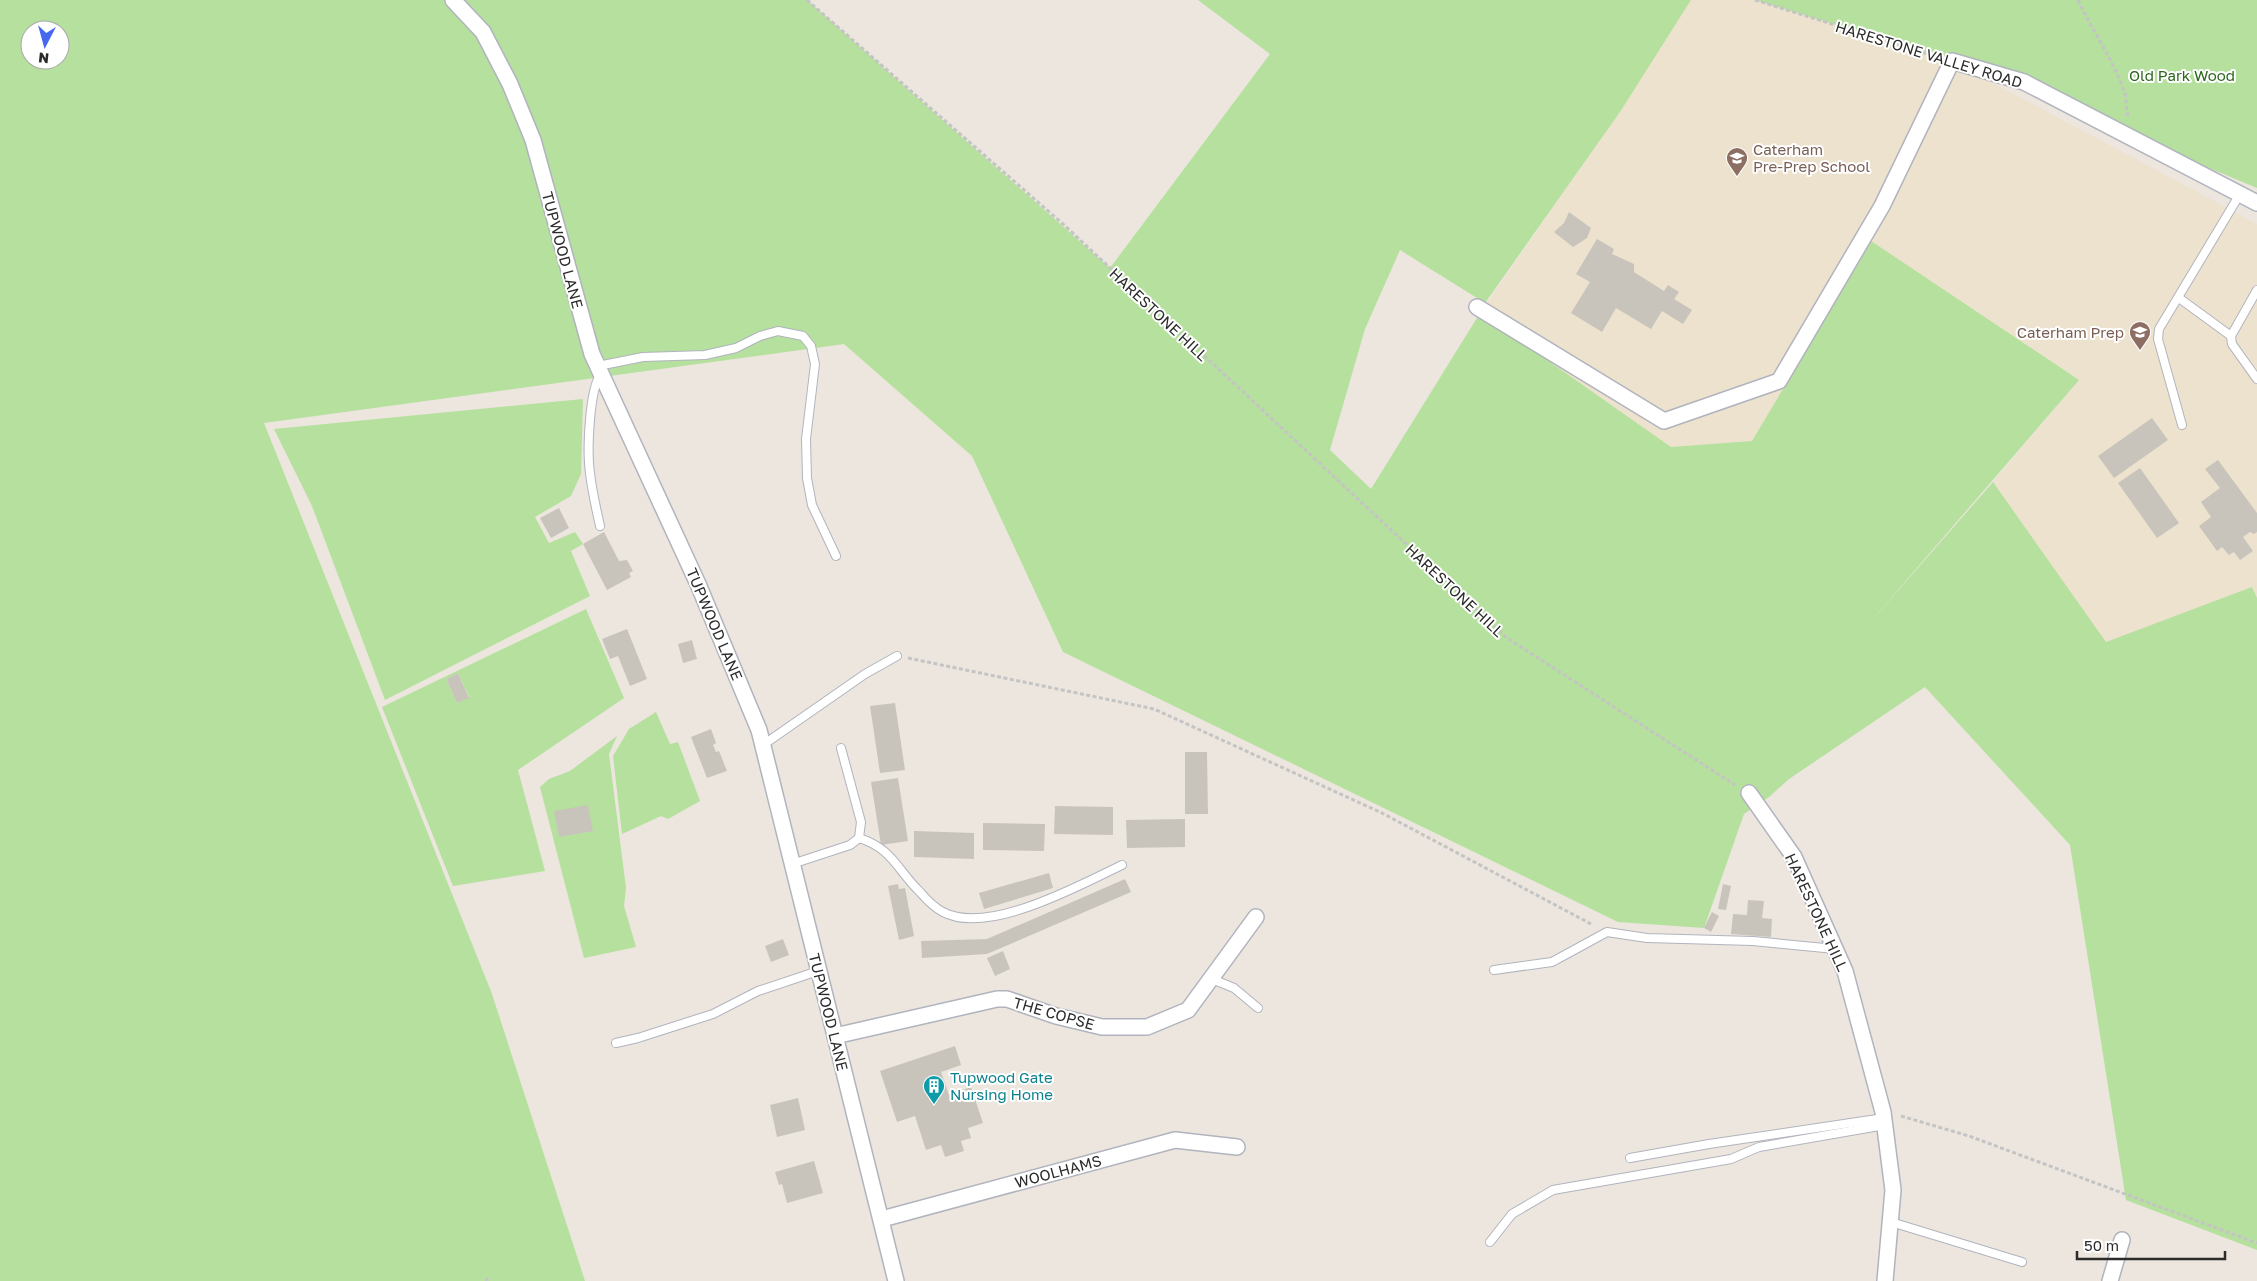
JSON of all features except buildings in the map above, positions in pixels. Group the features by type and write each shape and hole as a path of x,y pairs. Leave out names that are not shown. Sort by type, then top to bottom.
{"street":[{"name":"TUPWOOD LANE","path":"453,0 484,32 510,84 533,140 592,354 698,584 759,730 896,1281"},
{"name":"HARESTONE VALLEY ROAD","path":"1952,61 2024,82 2257,203"},
{"path":"1477,308 1664,420 1779,381 1882,206 1952,61"},
{"name":"HARESTONE HILL","path":"1748,793 1794,857 1845,971 1884,1118 1893,1190 1885,1281"},
{"name":"THE COPSE","path":"835,1036 997,999 1007,999 1056,1016 1102,1027 1147,1027 1188,1010 1256,917"},
{"name":"WOOLHAMS","path":"882,1219 1175,1140 1236,1147"},
{"path":"2110,1281 2122,1240"}],"lane":[{"path":"2182,425 2158,338 2159,329 2240,194"},
{"path":"2257,290 2231,336 2232,344 2257,379"},
{"path":"2179,298 2231,336"},
{"path":"600,526 590,471 592,402 595,381 599,370 643,357 705,355 736,348 760,336 778,331 803,336 811,346 815,364 806,440 807,478 812,505 836,556"},
{"path":"763,745 865,674 898,656"},
{"path":"792,864 850,845 859,838 861,822 841,748"},
{"path":"859,838 876,843 897,864 919,892 944,912 969,918 1014,912 1122,865"},
{"path":"1494,970 1552,962 1607,932 1647,938 1754,941 1835,949"},
{"path":"616,1043 638,1038 713,1014 758,992 818,970"},
{"path":"1212,979 1234,988 1258,1008"},
{"path":"1630,1158 1884,1118"},
{"path":"1490,1242 1512,1214 1553,1190 1731,1159 1760,1147 1884,1118"},
{"path":"1891,1222 2022,1262"}],"path":[{"name":"HARESTONE HILL","path":"807,0 1063,224 1507,638 1748,793"},
{"name":"HARESTONE VALLEY ROAD","path":"1755,0 1952,61"},
{"path":"2078,0 2089,24 2115,69 2126,96 2127,114 2134,140"},
{"path":"898,656 1154,708 1382,813 1607,932"},
{"path":"1884,1118 1911,1118 1969,1136 2257,1243"}],"shaded area":[{"path":"1691,0 1755,0 1952,61 2257,224 2257,598 2252,587 2106,642 1993,482 2079,380 1871,242 1752,441 1671,447 1480,313 1620,112"}],"green space":[{"path":"0,0 807,0 1110,268 1270,54 1198,0 1691,0 1620,112 1485,303 1400,250 1365,329 1330,450 1371,489 1480,313 1671,447 1752,441 1871,241 2079,380 1860,634 1993,482 2106,642 2252,587 2257,598 2257,1250 2126,1200 2070,845 1925,687 1789,779 1769,797 1744,814 1704,928 1618,922 1063,652 972,456 844,344 264,423 492,994 585,1281 0,1281"},
{"name":"Old Park Wood","path":"1755,0 2257,0 2257,188 1952,61"},
{"path":"583,399 581,474 571,496 535,517 549,543 575,532 583,544 571,551 590,596 385,700 312,506 274,429"},
{"path":"586,609 624,698 518,770 545,871 453,886 382,707","holes":["458,673 469,697 457,703 446,679"]},
{"path":"656,712 670,744 678,742 700,801 668,819 661,816 622,834 613,756 629,729"},
{"path":"617,736 609,754 626,888 624,906 636,947 584,958 540,787 549,779 570,771"}],"place":[{"name":"Caterham Pre-Prep School","path":"1737,177"},
{"name":"Caterham Prep","path":"2140,351"},
{"name":"Tupwood Gate Nursing Home","path":"934,1105"}]}
